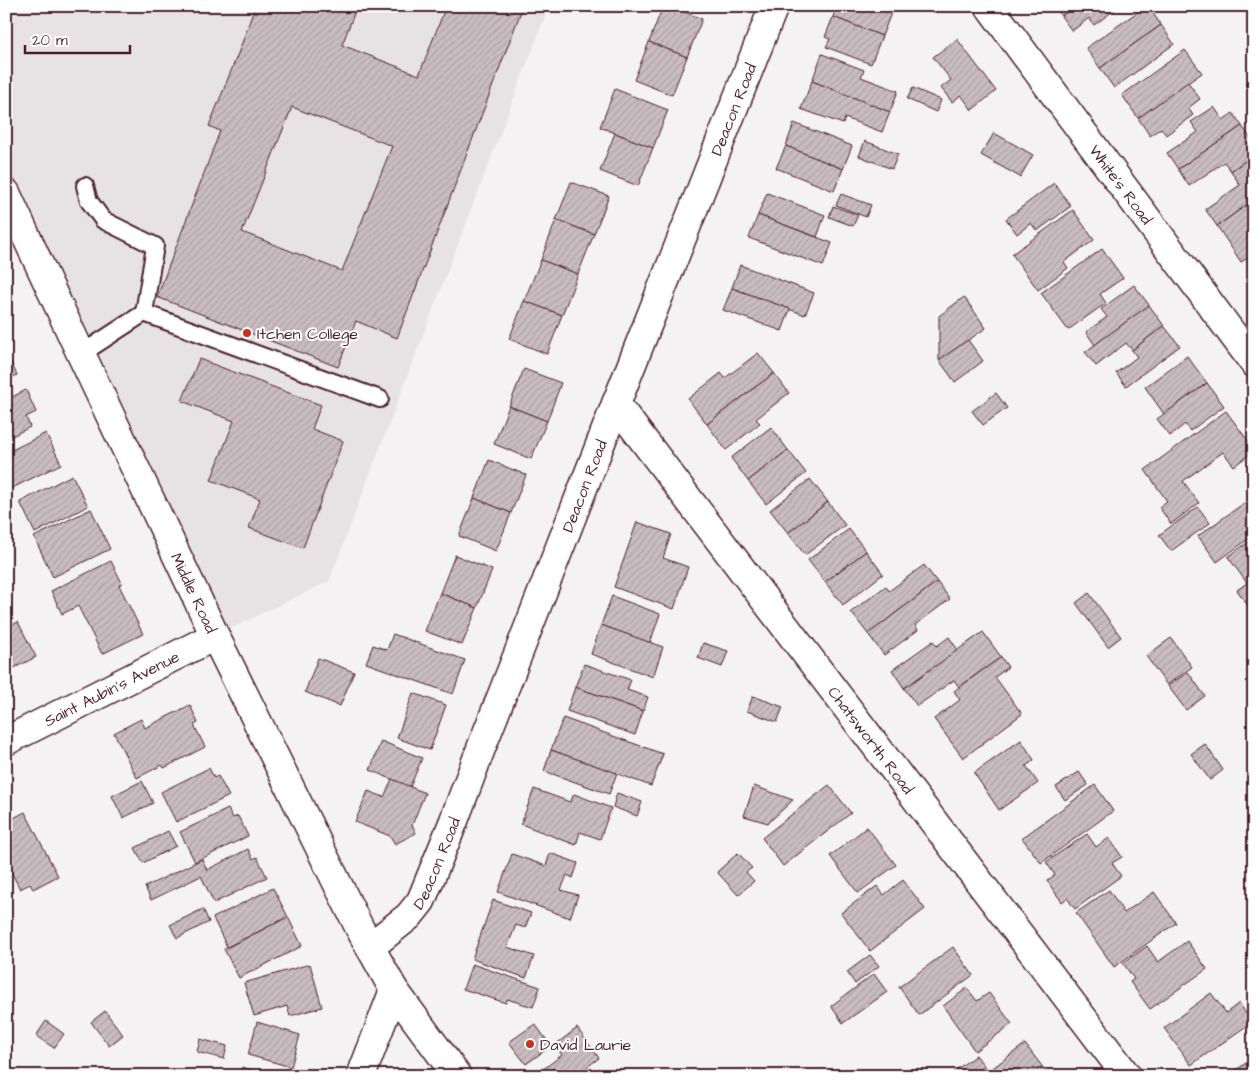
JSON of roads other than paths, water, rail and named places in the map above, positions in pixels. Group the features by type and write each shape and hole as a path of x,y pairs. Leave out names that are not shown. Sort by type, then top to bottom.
{"street":[{"name":"Deacon Road","path":"370,947 409,916 421,901 774,6"},
{"name":"White's Road","path":"989,6 1254,363"},
{"name":"Middle Road","path":"6,193 215,636 370,947 394,990 455,1072"},
{"name":"Chatsworth Road","path":"616,404 1127,1076"},
{"name":"Saint Aubin's Avenue","path":"6,741 215,636"},
{"path":"360,1076 394,990"}],"lane":[{"path":"81,354 144,313 155,246 103,220 89,201 85,186"},
{"path":"144,313 380,399"}],"place":[{"name":"Itchen College","path":"247,333"},
{"name":"David Laurie","path":"530,1044"}]}
